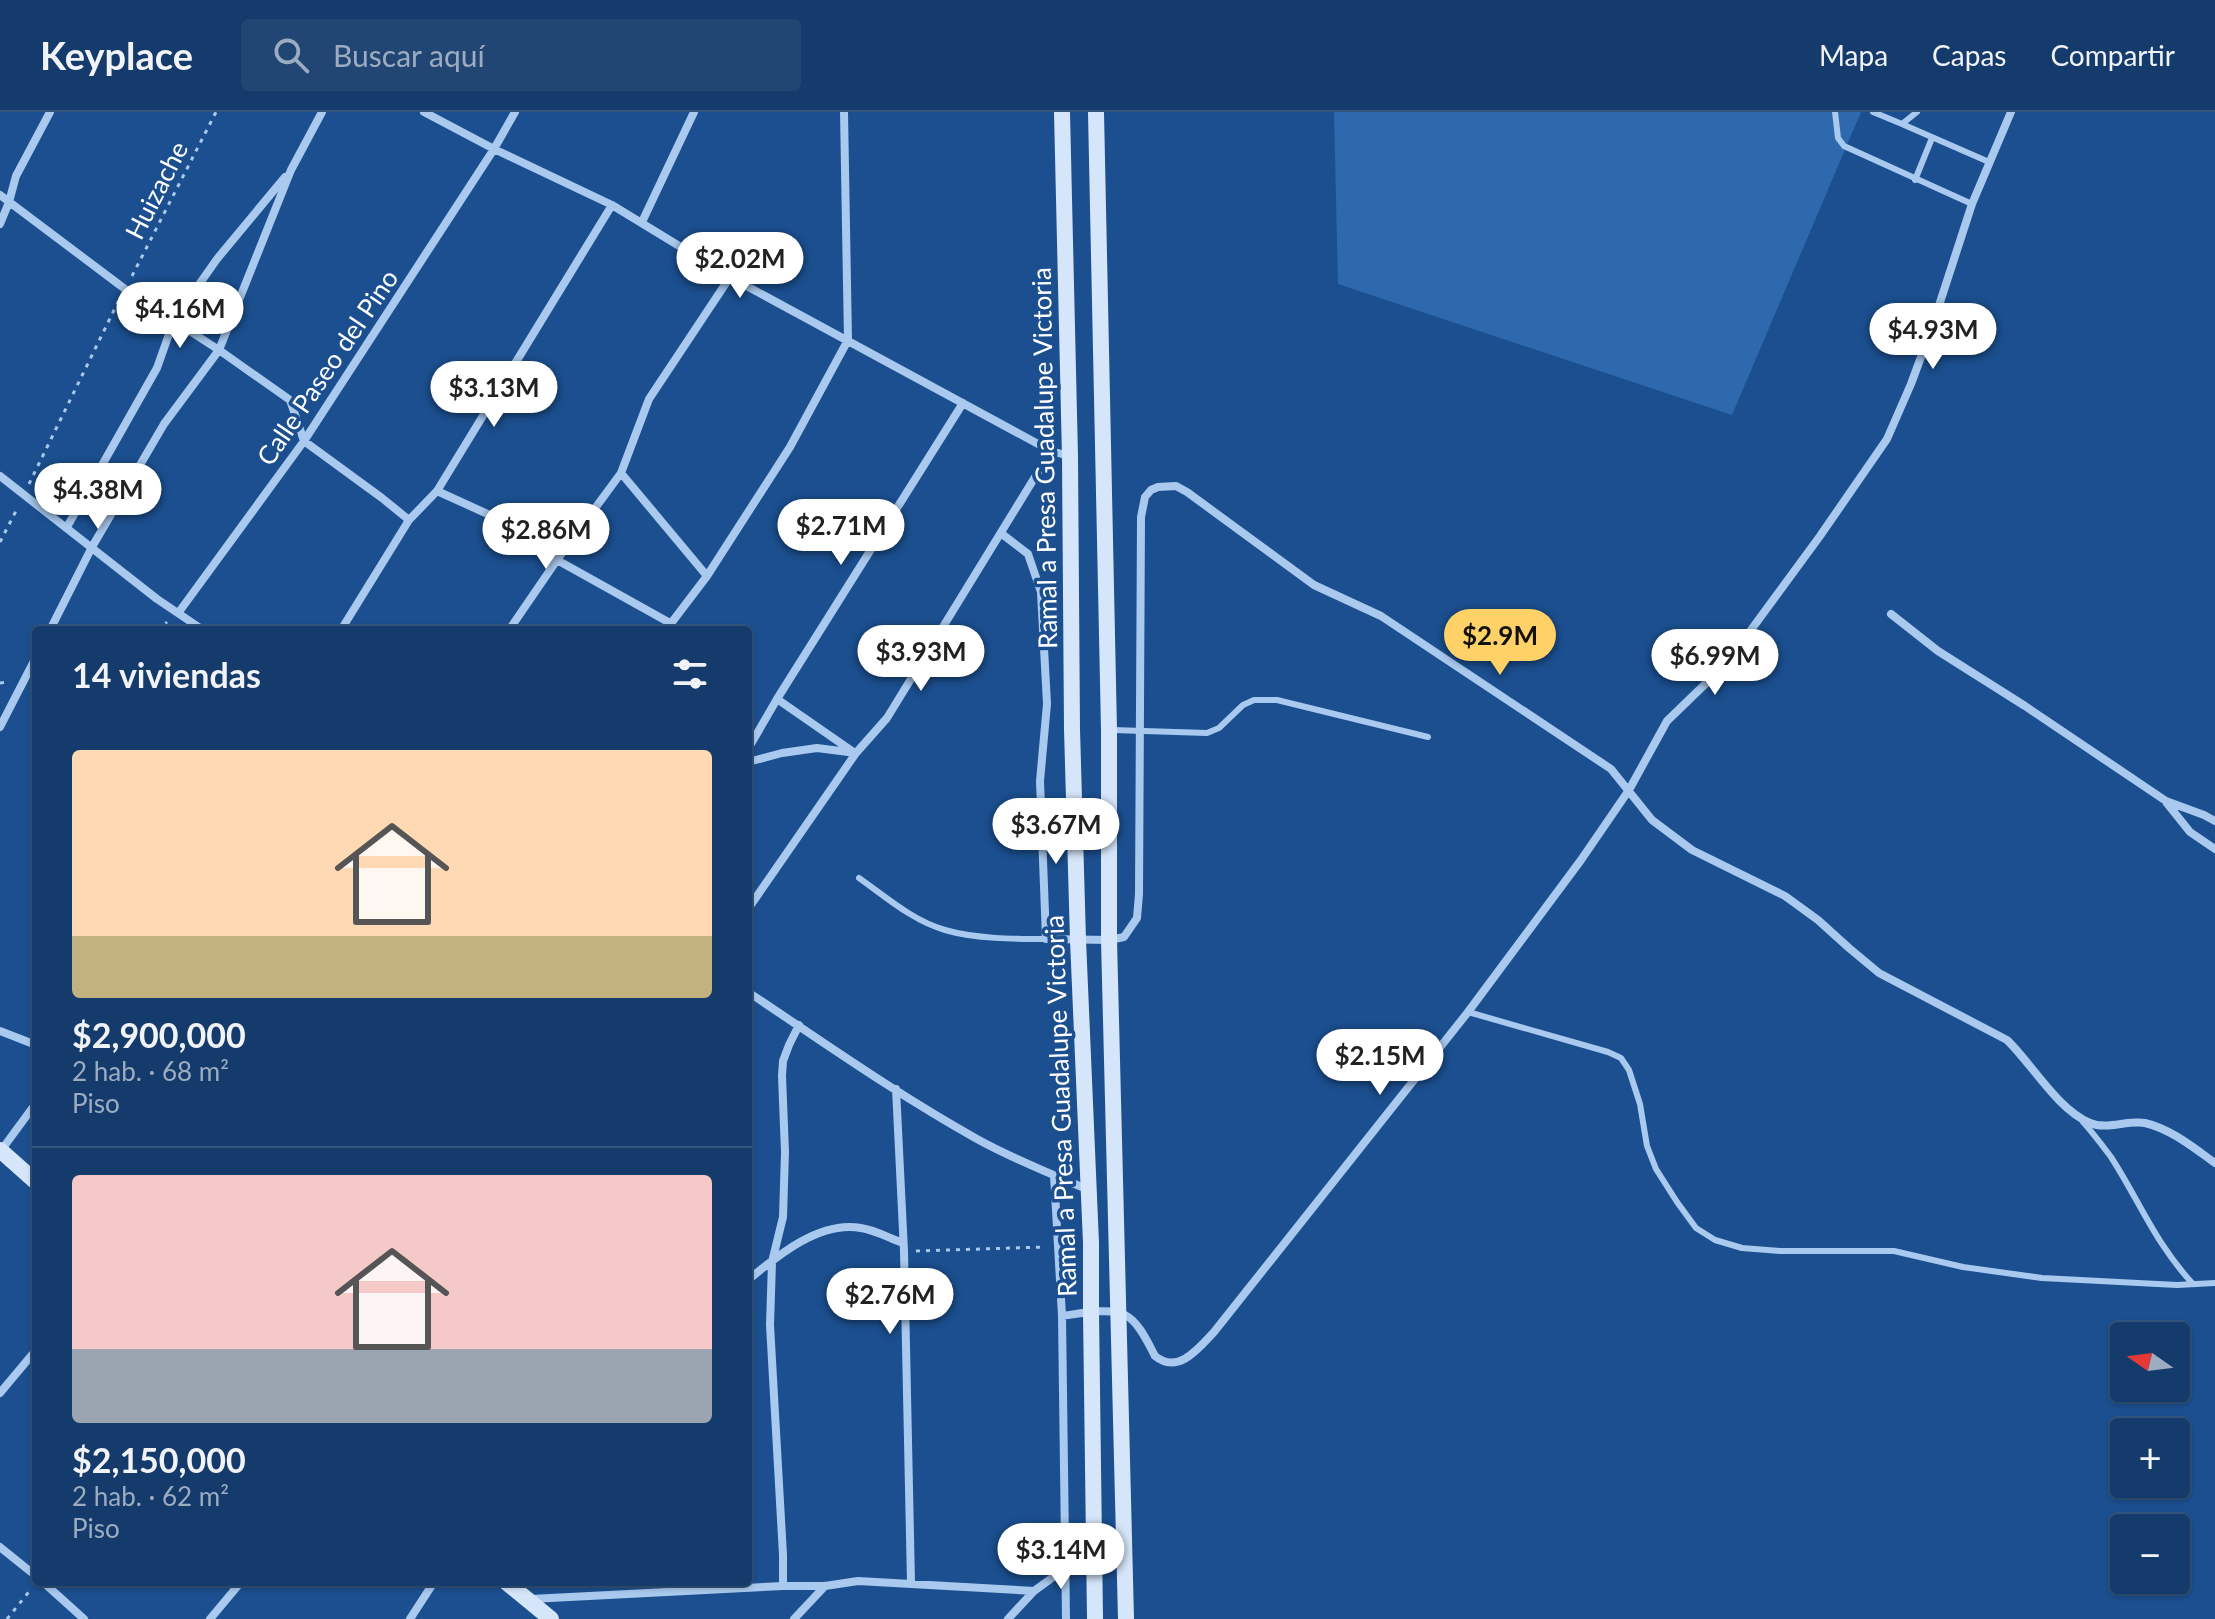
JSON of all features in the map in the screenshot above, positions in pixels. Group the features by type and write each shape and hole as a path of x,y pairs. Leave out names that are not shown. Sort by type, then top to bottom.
{"main road":[{"name":"Ramal a Presa Guadalupe Victoria","path":"1062,112 1070,457 1072,729 1090,1191 1095,1619"},
{"name":"Ramal a Presa Guadalupe Victoria","path":"1096,112 1109,730 1109,940 1126,1619"},
{"path":"0,1151 32,1179"},
{"path":"511,1586 551,1619"}],"street":[{"path":"0,224 16,176 50,112"},
{"path":"52,626 92,547 164,424 219,350 291,170 322,112"},
{"path":"424,112 612,205 730,277 1051,451 1070,457"},
{"name":"Calle Paseo del Pino","path":"179,612 304,441 515,112"},
{"path":"642,222 694,112"},
{"path":"669,626 707,576 790,447 848,340 844,112"},
{"path":"1062,1316 1091,1312 1120,1313 1128,1316 1161,1361 1172,1363 1183,1360 1214,1332 1468,1012 1629,790 1667,721 1726,664 1887,439 1931,330 1972,204 2011,112"},
{"path":"67,527 157,368 174,320 217,259 291,170"},
{"path":"0,195 125,289 290,400 304,441 409,520"},
{"path":"343,626 409,520 437,491 612,205"},
{"path":"512,626 621,473 649,399 730,277"},
{"path":"752,742 963,403"},
{"path":"752,903 856,753 887,718 1051,451"},
{"path":"621,473 707,576"},
{"path":"0,476 157,599 198,626"},
{"path":"1002,534 1028,554 1041,592 1047,704 1040,781 1046,939 1109,940 1124,937 1137,918 1141,517 1145,497 1151,490 1176,486 1314,585 1381,616 1611,769 1652,820 1692,850 1785,896 1879,973 2007,1040 2078,1116 2091,1124 2106,1126 2145,1123 2178,1138 2215,1163"},
{"path":"437,491 503,521 557,560 666,626"},
{"path":"1891,614 1938,651 2166,801 2215,821"},
{"path":"0,727 32,665"},
{"path":"777,699 856,753"},
{"path":"752,761 817,748 856,753"},
{"path":"2166,801 2190,832 2215,849"},
{"path":"752,995 978,1140 1090,1191"},
{"path":"783,1586 770,1325 772,1262 783,1217 783,1061 799,1025"},
{"path":"0,1031 32,1043"},
{"path":"896,1089 911,1583"},
{"path":"0,1151 32,1108"},
{"path":"1054,1175 1062,1316 1066,1619"},
{"path":"752,1277 801,1240 846,1226 863,1228 903,1247"},
{"path":"0,1393 32,1355"},
{"path":"1008,1619 1034,1591 1067,1567 1093,1541"},
{"path":"0,1547 32,1574"},
{"path":"526,1599 662,1587 825,1586 858,1581 1034,1591"},
{"path":"46,1586 84,1619"},
{"path":"210,1619 238,1586"},
{"path":"410,1619 431,1586"},
{"path":"794,1619 825,1586"}],"lane":[{"path":"1835,112 1838,138 1844,146 1972,204"},
{"path":"1836,128 1844,112"},
{"path":"1873,112 1989,162"},
{"path":"1902,124 1917,112"},
{"path":"1915,180 1932,138"},
{"path":"1109,730 1207,733 1219,728 1243,705 1254,700 1277,700 1428,737"},
{"path":"859,878 909,913 946,930 1046,939"},
{"path":"1468,1012 1621,1058 1636,1089 1647,1146 1656,1169 1696,1228 1715,1240 1742,1248 1780,1251 1894,1251 1963,1267 2042,1278 2215,1283"},
{"path":"2078,1116 2111,1158 2156,1236 2193,1284"}],"path":[{"name":"Huizache","path":"0,542 216,112"},
{"path":"903,1247 1059,1247"},
{"path":"7,1619 34,1586"}],"shaded area":[{"path":"1334,112 1861,112 1732,415 1338,284"}]}
